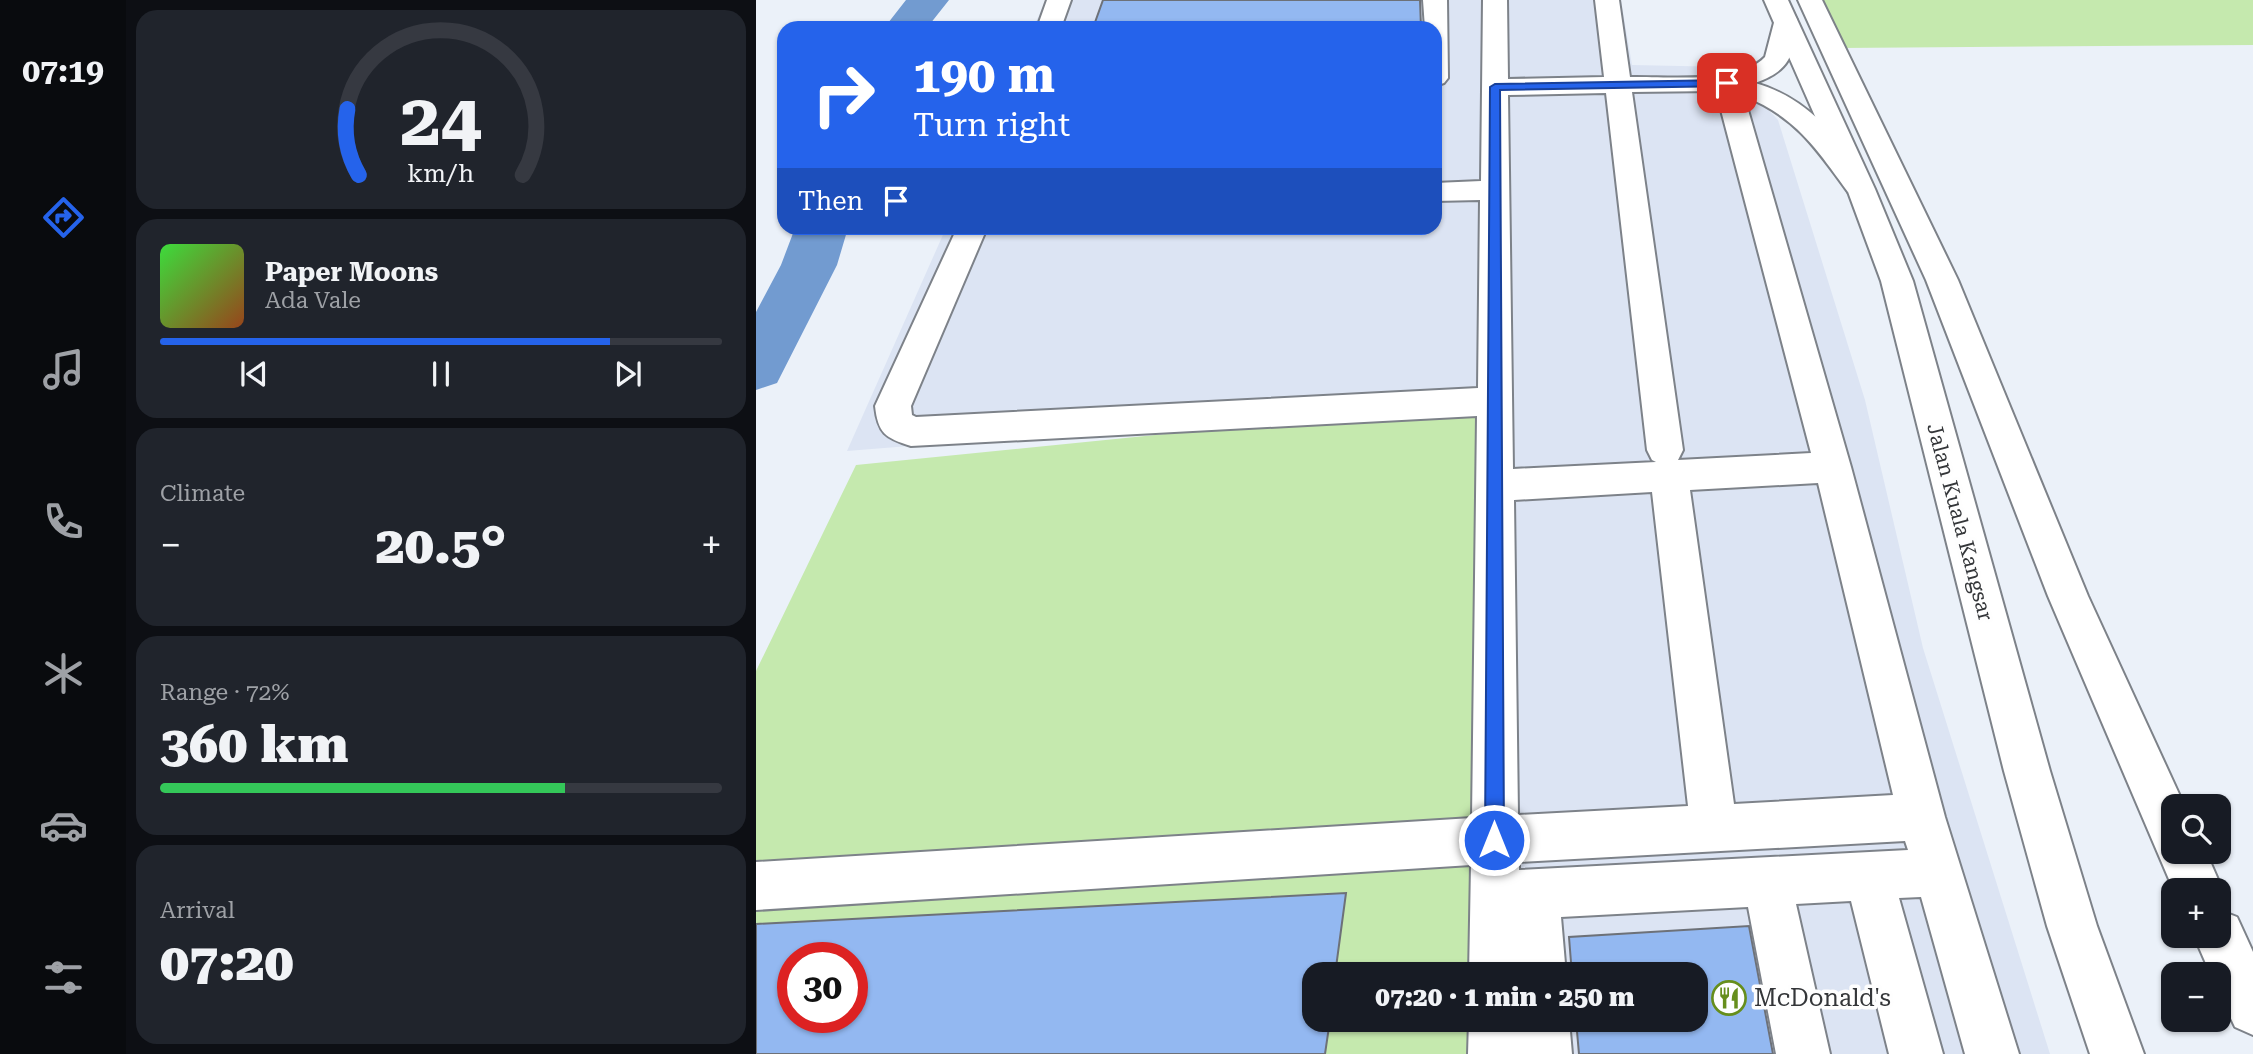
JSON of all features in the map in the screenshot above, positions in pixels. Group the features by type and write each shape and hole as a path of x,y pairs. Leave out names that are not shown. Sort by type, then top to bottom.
{"main road":[{"path":"1052,21 1059,0"},
{"path":"1435,0 1472,22 1495,87 1494,840 1536,962"},
{"path":"1607,0 1714,829"},
{"path":"1810,0 1942,280 2068,596 2161,807"},
{"path":"1727,83 1765,70 1776,61 1783,50 1780,10"},
{"name":"Jalan Kuala Kangsar","path":"1780,10 1861,189 1897,281 2026,771 2072,926 2117,1054"},
{"path":"1442,67 1472,22"},
{"path":"1495,87 1727,83 1772,96 1790,105 1820,134 1861,189"},
{"path":"1727,83 1829,454 1922,817 1992,1054"},
{"path":"1442,192 1495,190"},
{"path":"969,235 894,407 895,423 911,432 1495,401"},
{"path":"1495,473 1829,454"},
{"path":"756,886 1494,840 1922,817"},
{"path":"1515,895 1938,872"},
{"path":"1869,876 1916,1054"},
{"path":"1767,881 1804,1054"},
{"path":"1498,962 1515,895"},
{"path":"2225,948 2253,1009"},
{"path":"1495,1032 1495,1054"},
{"path":"1544,1032 1545,1054"}],"shaded area":[{"path":"1046,0 1621,0 1632,65 1728,67 1778,120 1865,400 1923,648 2050,1054 1486,1054 1487,1032 1708,1032 1708,962 1487,962 1494,399 847,451 943,235 1442,235 1442,21 1036,21"}],"green space":[{"path":"1817,0 2253,0 2253,45 1840,48"},
{"path":"1495,401 1495,962 1302,962 1302,1032 1495,1032 1495,1054 756,1054 756,671 856,465"}],"building":[{"path":"1103,0 1420,0 1421,21 1096,21"},
{"path":"1346,893 1337,962 1302,962 1302,1032 1328,1032 1325,1054 756,1054 756,924"},
{"name":"McDonald's","path":"1749,926 1773,1054 1579,1054 1577,1032 1708,1032 1708,962 1571,962 1569,937"}],"waterway":[{"path":"911,21 928,0"},
{"path":"756,367 809,265 819,235"}],"place":[{"name":"McDonald's","path":"1729,998"}],"route":[{"path":"1494,840 1495,87 1727,83"}]}
